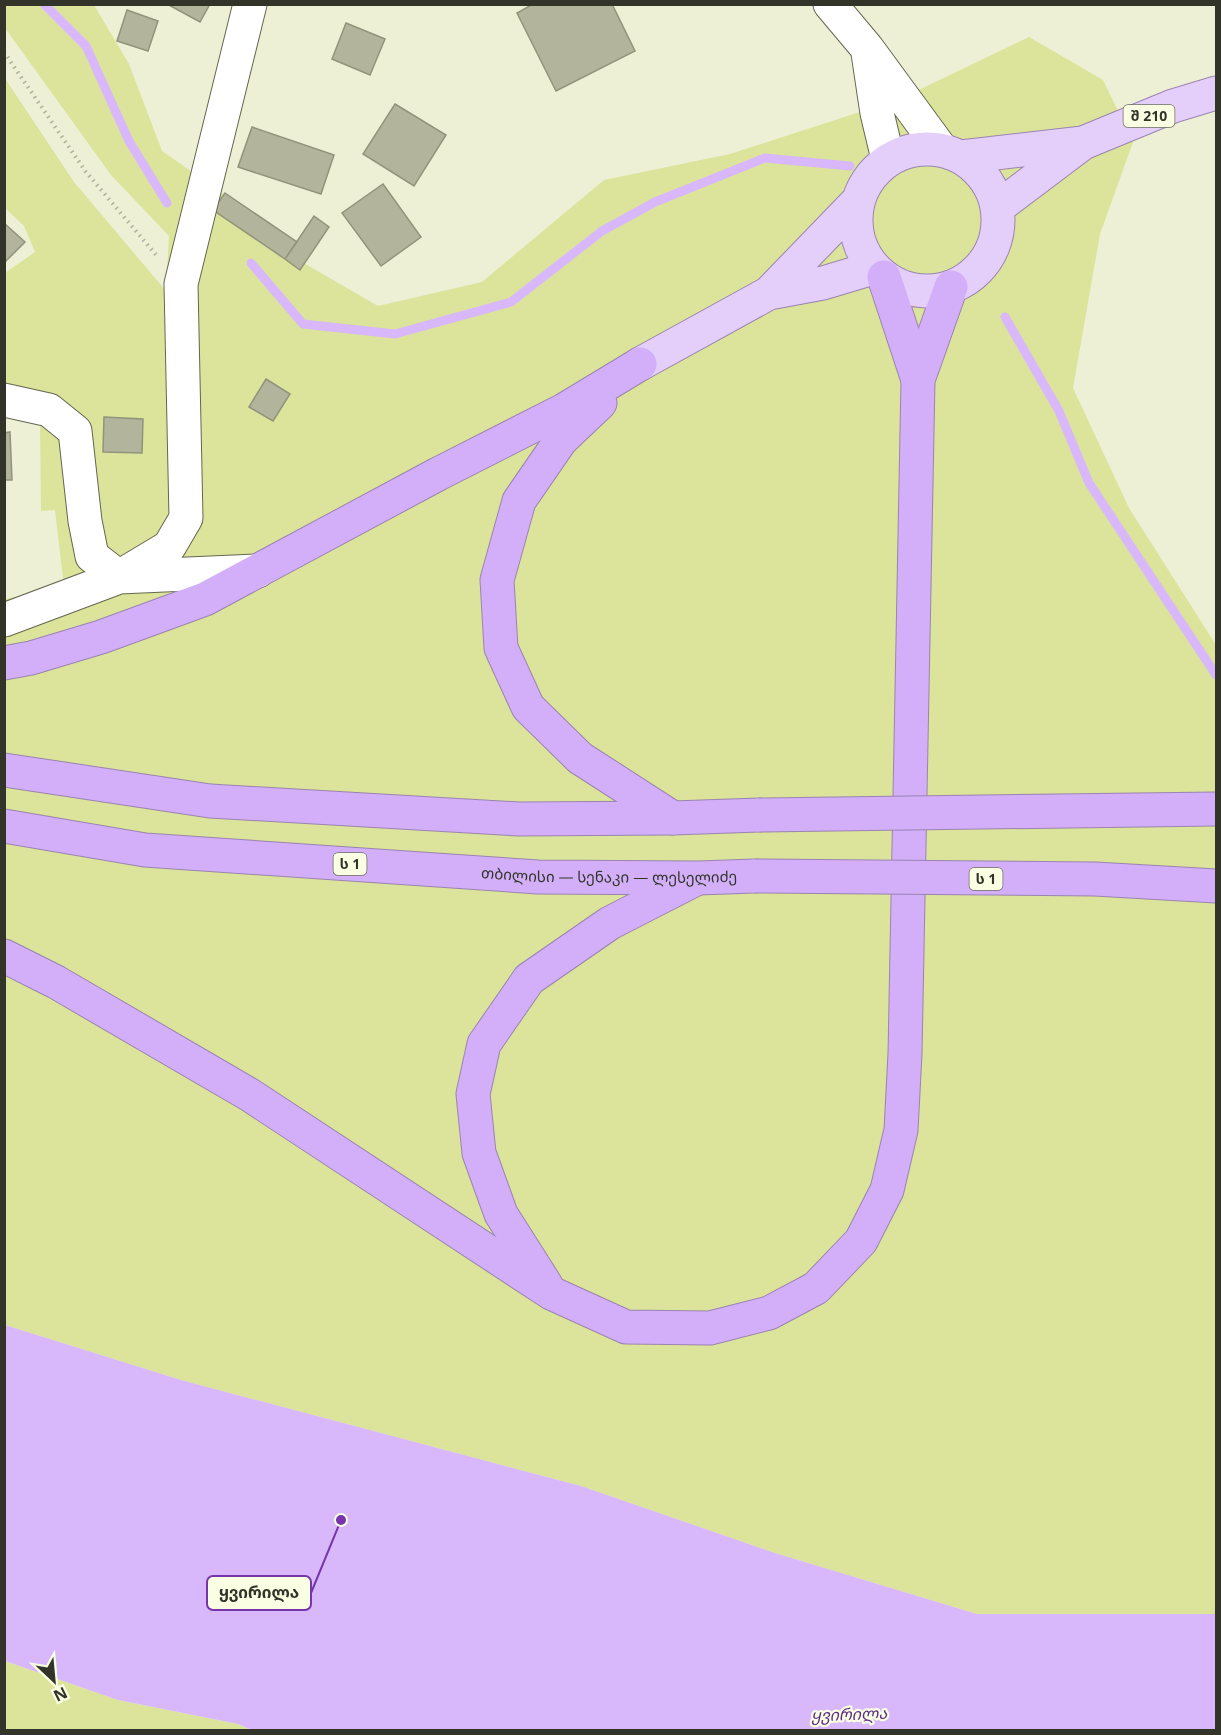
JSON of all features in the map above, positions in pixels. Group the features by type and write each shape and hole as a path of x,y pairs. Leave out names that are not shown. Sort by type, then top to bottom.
{"highway":[{"path":"878,273 918,380"},
{"path":"4,956 56,982 250,1095 551,1293 626,1327 710,1328 768,1313 816,1288 861,1241 887,1190 901,1130 905,1054 918,380 951,287"},
{"path":"4,663 31,658 111,633 205,599 438,474 564,410 640,364"},
{"path":"640,364 561,440 519,501 497,580 501,648 528,707 580,758 673,818"},
{"path":"4,770 210,801 519,819 1216,809"},
{"name":"თბილისი — სენაკი — ლესელიძე","path":"4,826 157,851 538,877 1095,879 1216,886"},
{"path":"551,1293 501,1214 479,1153 473,1094 484,1044 529,979 610,923 698,878"}],"main road":[{"name":"შ 210","path":"997,208 1083,143 1173,106 1216,93"},
{"name":"შ 210","path":"951,153 1083,143"},
{"path":"640,364 769,293 857,201 868,177 888,159 913,149 951,153 985,178 997,208 998,225 995,241 988,256 966,280 934,291 916,291 899,286 878,273 856,237 857,201"},
{"path":"769,293 878,273"}],"street":[{"path":"4,620 119,577 169,547 186,518 181,284 250,4"},
{"path":"830,4 951,153"},
{"path":"867,48 888,159"},
{"path":"4,400 49,410 75,431 85,521 92,556 119,577 258,571"}],"path":[{"path":"4,52 86,172 181,284"}],"green space":[{"path":"5,5 94,5 129,64 162,151 228,197 302,262 378,306 482,282 604,180 730,154 900,99 1029,37 1103,80 1133,142 1100,234 1073,388 1129,508 1216,645 1216,1614 977,1614 775,1553 581,1486 181,1380 5,1325 5,599 64,587 55,510 41,511 40,420 5,415 5,273 35,252 24,226 5,208 4,77 74,182 166,291 169,236 111,175 5,28"},
{"path":"5,1661 118,1700 238,1724 252,1730 5,1730"}],"water":[{"name":"ყვირილა","path":"5,1325 181,1380 581,1486 775,1553 977,1614 1216,1614 1216,1730 252,1730 238,1724 118,1700 5,1661"}],"building":[{"path":"167,4 210,4 200,22"},
{"path":"533,4 612,4 635,51 556,91 517,13"},
{"path":"127,10 158,21 148,51 117,41"},
{"path":"346,23 385,39 370,75 332,59"},
{"path":"395,104 446,135 414,186 363,154"},
{"path":"252,127 334,155 321,194 238,167"},
{"path":"383,184 421,237 381,266 342,213"},
{"path":"225,193 297,242 285,259 213,210"},
{"path":"314,216 329,227 300,270 285,259"},
{"path":"4,223 25,242 4,263"},
{"path":"266,379 290,394 273,421 249,407"},
{"path":"104,417 143,419 142,453 103,452"},
{"path":"10,432 12,480 4,480 4,433"}],"waterway":[{"path":"44,4 86,46 129,141 167,203"},
{"path":"251,263 303,324 395,334 511,302 602,231 655,202 765,158 850,166"},
{"path":"1005,317 1059,411 1089,483 1216,675"}],"place":[{"name":"ყვირილა","path":"341,1520"}]}
